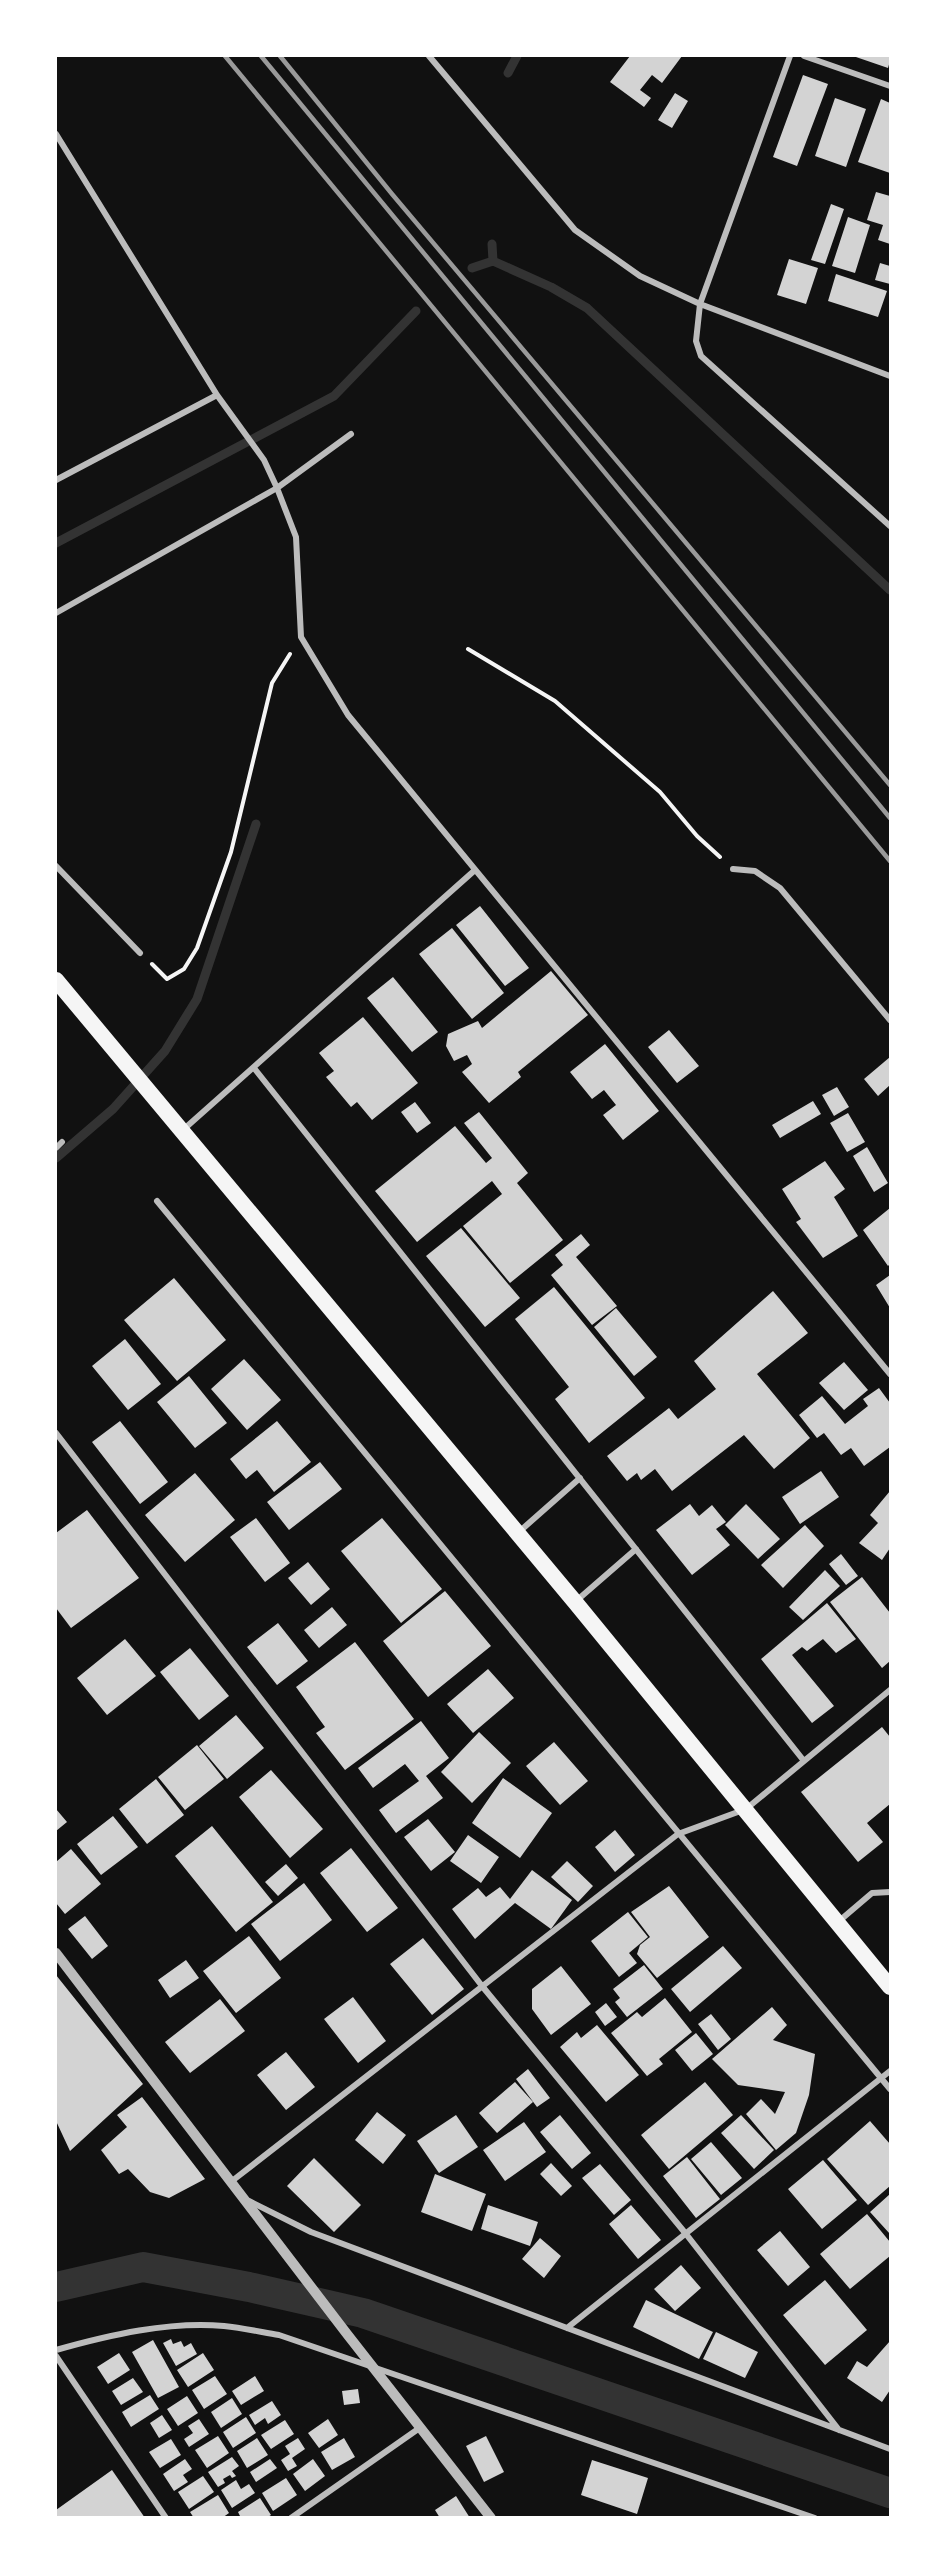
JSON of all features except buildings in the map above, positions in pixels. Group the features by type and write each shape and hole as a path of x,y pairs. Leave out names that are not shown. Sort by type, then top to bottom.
{"highway":[{"path":"56,980 575,1602 891,1988"}],"street":[{"path":"429,56 575,230 640,276 700,304 891,376"},
{"path":"790,56 700,304 696,341 701,356 891,526"},
{"path":"804,56 891,86"},
{"path":"56,134 218,395 264,460 296,537 301,637 348,715 891,1374"},
{"path":"56,480 218,395"},
{"path":"56,613 277,488 351,434"},
{"path":"56,866 141,953"},
{"path":"733,869 755,871 780,888 891,1020"},
{"path":"181,1131 475,870"},
{"path":"254,1068 804,1761"},
{"path":"56,1148 62,1143"},
{"path":"157,1201 891,2089"},
{"path":"56,1433 482,1986 686,2234 838,2430"},
{"path":"517,1533 580,1479"},
{"path":"575,1602 636,1549"},
{"path":"232,2181 678,1834 746,1809 891,1690"},
{"path":"838,1922 872,1893 891,1892"},
{"path":"56,1953 347,2334 491,2517"},
{"path":"567,2328 891,2071"},
{"path":"246,2199 311,2232 891,2449"},
{"path":"56,2350 97,2338 169,2327 223,2326 279,2335 813,2517"},
{"path":"56,2355 166,2517"},
{"path":"291,2517 421,2427"}],"path":[{"path":"141,953 167,979 184,969 198,948 231,852 272,683 301,637"},
{"path":"468,649 555,701 660,792 697,836 733,869"}],"waterway":[{"path":"508,73 517,56"},
{"path":"492,244 493,261"},
{"path":"472,268 493,261 551,287 587,308 890,590"},
{"path":"56,543 334,396 416,311"},
{"path":"56,1158 113,1109 165,1051 197,999 256,824"},
{"path":"56,2287 143,2267 249,2287 363,2313 890,2493"}],"railway":[{"path":"225,56 890,861"},
{"path":"261,56 890,818"},
{"path":"280,56 392,194 890,785"}]}
